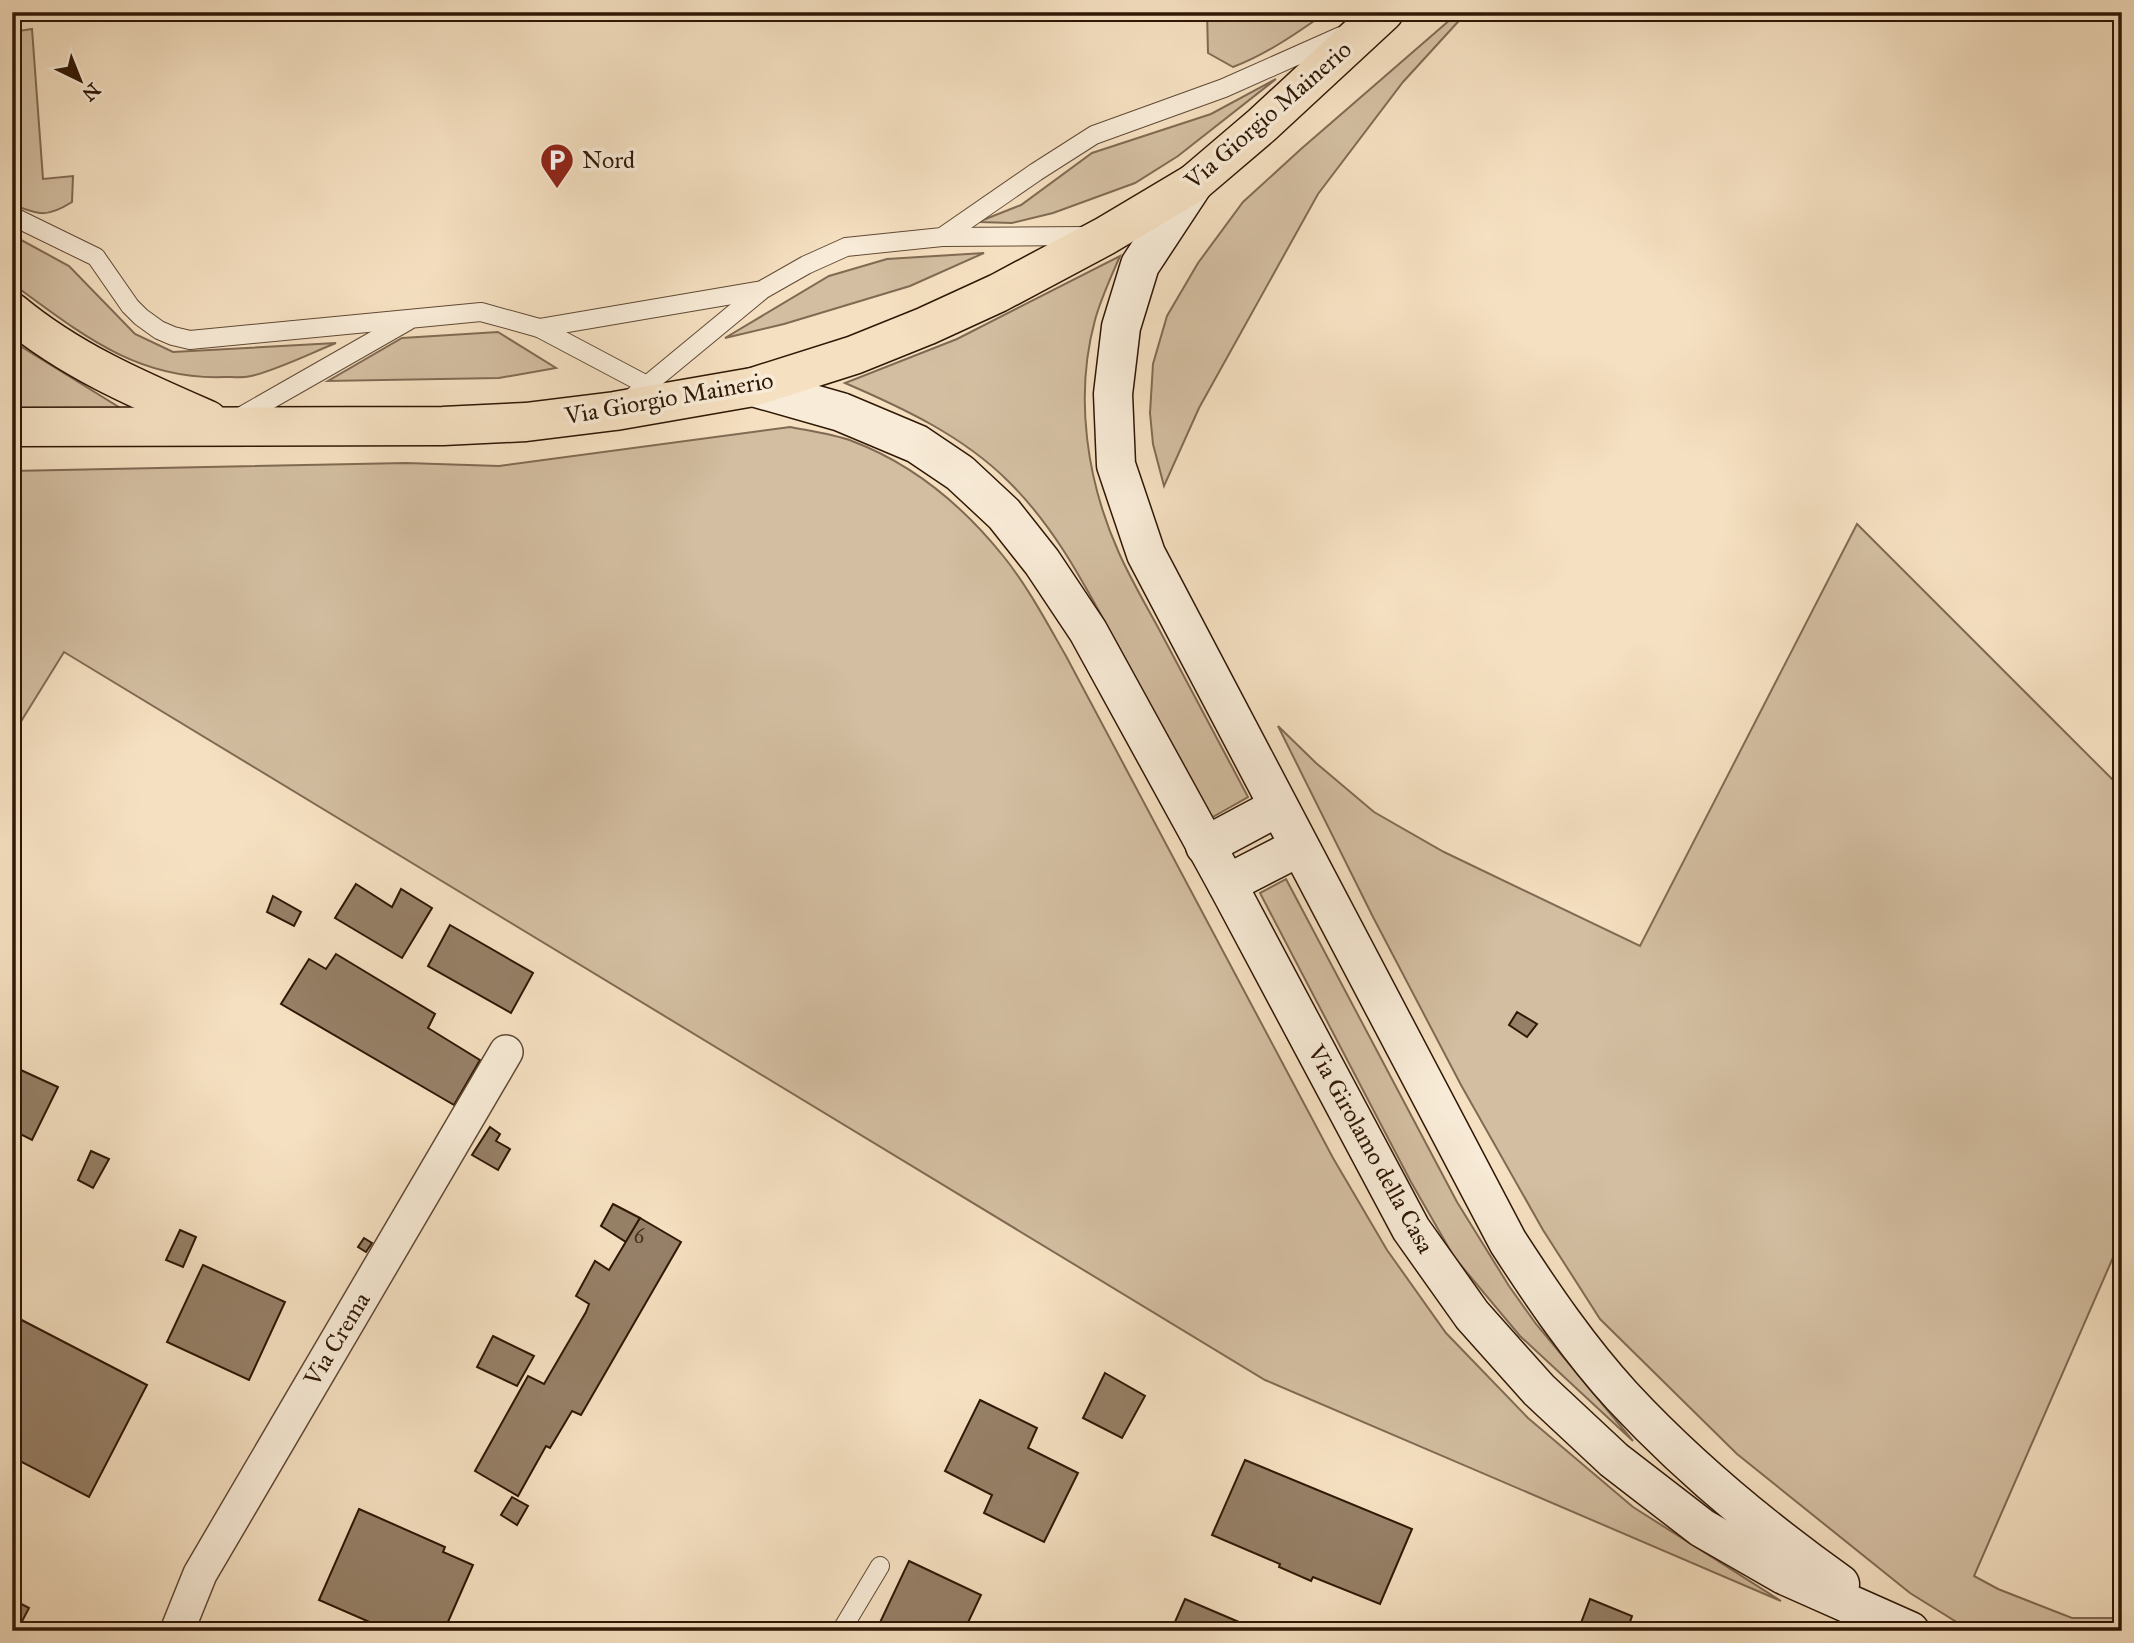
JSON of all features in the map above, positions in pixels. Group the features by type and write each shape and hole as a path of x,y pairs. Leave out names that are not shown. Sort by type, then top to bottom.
{"main road":[{"name":"Via Giorgio Mainerio","path":"12,427 443,426 526,422 615,411 662,393 753,387 854,355 926,326 998,293 1105,236 1194,183 1262,125 1380,16"},
{"name":"Via Girolamo della Casa","path":"1194,183 1140,265 1121,327 1113,394 1115,465 1146,554 1508,1242 1554,1312 1622,1396 1689,1462 1806,1559 1897,1628"},
{"path":"12,312 34,330 87,364 123,383 223,426"},
{"name":"Via Girolamo della Casa","path":"753,387 841,412 917,444 960,473 1004,514 1042,562 1088,631 1411,1229 1472,1315 1531,1380 1614,1460 1702,1528 1784,1576 1897,1628"},
{"path":"1205,846 1278,807"},
{"path":"1227,884 1299,847"}],"street":[{"name":"Via Crema","path":"177,1631 200,1574 506,1052"}],"lane":[{"path":"942,237 1094,135 1224,88 1380,16"},
{"path":"12,216 96,257 130,306 159,330 173,337 190,340 481,312 539,328 662,393 762,290 806,265 846,247 942,237 1105,236"},
{"path":"539,328 762,290"},
{"path":"223,426 414,318"},
{"path":"841,1631 880,1566"}],"shaded area":[{"path":"1207,12 1327,12 1270,49 1233,67 1208,53"},
{"path":"1459,12 1467,12 1403,82 1318,194 1199,408 1164,486 1153,444 1150,413 1153,364 1167,316 1198,263 1243,202"},
{"path":"32,29 43,179 73,176 72,202 49,213 29,211 12,204 12,32"},
{"path":"1276,79 1178,156 1135,183 1053,213 1012,223 978,222 1021,205 1092,153 1211,114"},
{"path":"12,235 69,266 135,334 173,352 336,343 272,370 245,377 194,376 140,363 91,339 12,281"},
{"path":"984,253 910,286 784,324 725,338 829,276 887,259"},
{"path":"1120,256 1097,312 1089,349 1085,379 1087,439 1099,497 1124,563 1248,797 1211,818 1081,579 1041,518 1008,481 972,450 931,424 845,383 957,339"},
{"path":"498,332 556,368 499,378 328,381 402,338"},
{"path":"12,341 122,409 12,411"},
{"path":"790,427 852,441 896,462 954,504 1013,569 1066,656 1333,1158 1387,1250 1446,1333 1528,1418 1633,1507 1781,1601 1265,1380 64,652 12,736 12,471 406,463 499,466"},
{"path":"1857,524 2122,789 2122,1237 1974,1576 1998,1589 2072,1618 2122,1618 2122,1631 1971,1631 1910,1593 1737,1454 1600,1319 1543,1230 1461,1085 1373,917 1278,726 1316,763 1374,812 1444,852 1640,946"},
{"path":"1286,879 1457,1202 1536,1324 1633,1441 1520,1336 1454,1257 1411,1182 1260,893"}],"building":[{"path":"356,884 392,907 401,889 432,908 402,958 335,918"},
{"path":"273,896 301,912 294,926 267,912"},
{"path":"450,925 533,973 511,1013 428,966"},
{"path":"336,954 435,1014 428,1028 480,1060 454,1105 281,1004 309,959 326,969"},
{"path":"1517,1012 1537,1024 1527,1037 1509,1025"},
{"path":"12,1066 58,1087 32,1140 12,1130"},
{"path":"490,1127 500,1134 496,1141 510,1149 498,1170 472,1155"},
{"path":"91,1151 109,1159 93,1188 78,1180"},
{"path":"613,1204 640,1218 626,1242 601,1226"},
{"path":"640,1218 681,1242 581,1415 572,1411 550,1448 546,1446 518,1496 475,1471 528,1376 544,1384 586,1312 589,1304 576,1296 595,1261 609,1270"},
{"path":"180,1230 196,1237 183,1267 166,1260"},
{"path":"364,1238 372,1243 366,1252 358,1247"},
{"path":"203,1265 285,1302 249,1380 167,1342"},
{"path":"12,1315 147,1385 89,1497 12,1457"},
{"path":"493,1336 534,1356 517,1386 477,1367"},
{"path":"1105,1373 1145,1396 1122,1438 1083,1418"},
{"path":"980,1400 1037,1428 1028,1448 1078,1473 1044,1542 984,1513 992,1495 945,1471"},
{"path":"1245,1460 1412,1529 1380,1604 1313,1577 1311,1581 1279,1567 1280,1564 1212,1535"},
{"path":"512,1497 528,1506 517,1525 501,1515"},
{"path":"359,1509 445,1547 443,1552 473,1565 444,1631 410,1631 404,1628 403,1631 390,1631 319,1600"},
{"path":"909,1561 981,1595 964,1631 876,1631"},
{"path":"12,1599 29,1608 17,1631 12,1631"},
{"path":"1185,1599 1253,1628 1254,1623 1272,1631 1171,1631"},
{"path":"1590,1599 1632,1616 1630,1622 1650,1631 1578,1631"}],"place":[{"name":"Nord","path":"557,190"}]}
